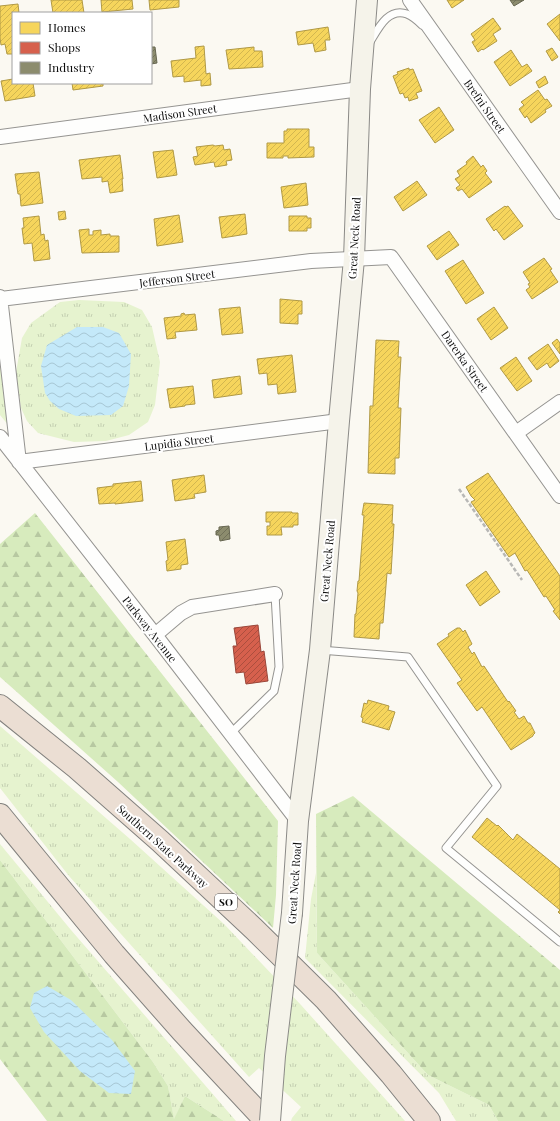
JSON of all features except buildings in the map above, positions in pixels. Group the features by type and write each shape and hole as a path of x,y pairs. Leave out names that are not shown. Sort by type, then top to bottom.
{"highway":[{"name":"Southern State Parkway","path":"0,706 77,768 160,841 254,929 326,1000 391,1074 429,1121"},
{"path":"0,815 114,954 182,1031 266,1121"}],"main road":[{"name":"Great Neck Road","path":"270,1121 275,1056 294,896 298,822 320,650 354,259 360,89 367,0"}],"street":[{"name":"Brefni Street","path":"410,0 560,212"},
{"name":"Madison Street","path":"0,137 360,89"},
{"name":"Darerka Street","path":"354,259 391,257 560,496"},
{"name":"Jefferson Street","path":"0,298 311,261 354,259"},
{"path":"0,298 20,462"},
{"path":"516,433 560,402"},
{"name":"Lupidia Street","path":"20,462 339,421"},
{"name":"Parkway Avenue","path":"0,437 155,635 298,822"},
{"path":"155,635 181,613 192,607 275,594"}],"lane":[{"path":"363,54 382,22 392,14 406,14 433,32"},
{"path":"230,734 274,691 279,667 275,594"},
{"path":"320,650 408,657 497,786 446,848 560,942"}],"path":[{"path":"459,489 522,580"}],"green space":[{"path":"79,300 124,302 142,310 152,327 160,362 155,405 148,422 129,435 106,441 74,442 38,433 27,421 21,408 16,372 22,338 31,323 60,302"},
{"path":"0,365 9,426 0,415"},
{"path":"35,513 278,821 276,895 273,928 118,782 0,677 0,544"},
{"path":"0,726 130,839 224,924 301,1005 405,1121 291,1121 301,1107 259,1068 249,1077 69,876 0,788"},
{"path":"353,796 560,970 560,1121 498,1121 489,1105 428,1075 317,953 316,814"},
{"path":"0,844 71,930 236,1121 224,1121 185,1096 174,1120 168,1086 153,1062 0,860"},
{"path":"0,860 153,1062 168,1086 174,1119 185,1096 224,1121 47,1121 0,1059"},
{"path":"316,873 317,953 428,1075 489,1105 498,1121 456,1121 439,1093 305,958 311,899"}],"water":[{"path":"77,327 103,327 119,333 131,354 129,386 123,406 111,415 76,416 59,409 50,401 45,393 41,366 47,345"},
{"path":"47,986 71,1000 112,1040 135,1071 131,1094 109,1093 80,1071 44,1032 30,1008 34,993"}]}
